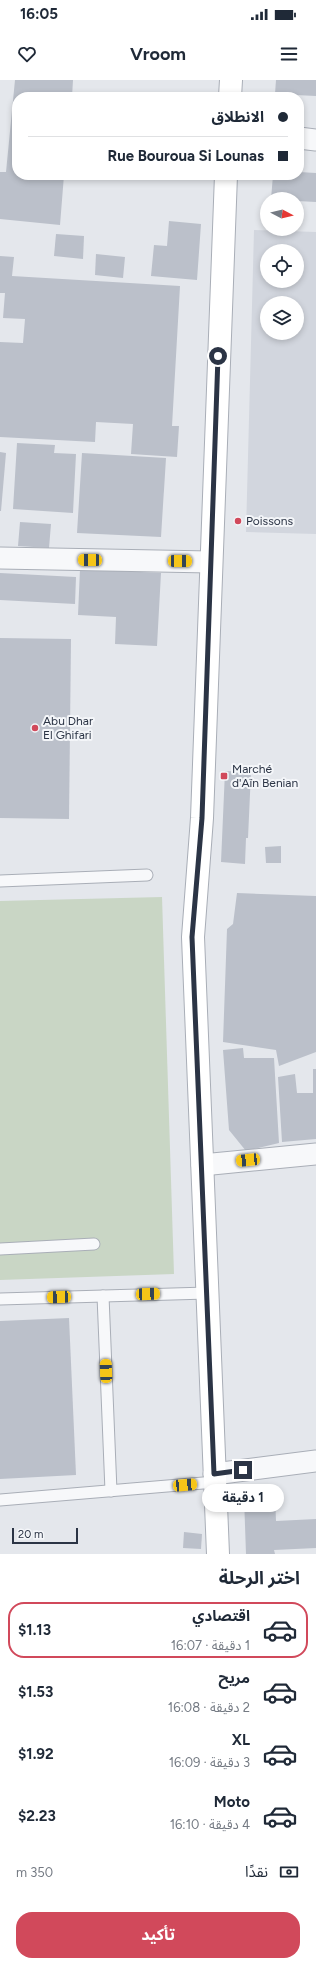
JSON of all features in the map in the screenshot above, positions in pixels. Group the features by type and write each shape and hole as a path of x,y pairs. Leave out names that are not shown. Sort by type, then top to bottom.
{"street":[{"path":"230,92 231,80"},
{"path":"304,139 316,140"},
{"path":"218,1554 192,937 202,818 210,562 226,180"},
{"path":"0,558 210,562"},
{"path":"202,1165 316,1154"},
{"path":"214,1478 316,1461"}],"lane":[{"path":"0,881 147,875"},
{"path":"0,1249 94,1244"},
{"path":"0,1299 207,1293"},
{"path":"103,1296 111,1491"},
{"path":"0,1500 111,1491 214,1478"}],"shaded area":[{"path":"254,230 260,230 260,236 304,236 304,232 316,232 316,534 246,532"}],"green space":[{"path":"162,897 174,1274 0,1280 0,901"}],"building":[{"path":"15,80 73,80 72,92 14,92"},
{"path":"276,80 316,80 316,96 304,95 304,92 275,92"},
{"path":"12,111 12,180 64,180 60,225 0,219 0,172 6,172"},
{"path":"304,172 316,173 316,202 304,201 304,192 272,192 273,180 304,180"},
{"path":"169,221 201,224 197,280 151,276 154,245 167,246"},
{"path":"56,234 84,236 83,259 54,256"},
{"path":"96,254 125,257 123,278 95,275"},
{"path":"0,256 14,257 12,276 180,286 172,426 179,426 177,457 131,454 133,424 96,422 95,442 0,437 0,342 23,343 25,319 3,318 5,293 0,293"},
{"path":"17,443 55,445 54,453 76,454 73,513 13,509"},
{"path":"0,452 6,453 1,511 0,511"},
{"path":"82,453 166,458 161,537 77,533"},
{"path":"20,522 51,524 49,548 18,546"},
{"path":"80,569 161,573 157,646 115,644 116,617 78,615"},
{"path":"0,573 76,577 75,604 0,600"},
{"name":"Abu Dhar El Ghifari","path":"0,638 71,639 69,819 0,818"},
{"path":"225,771 251,772 248,838 246,838 245,864 221,862"},
{"path":"281,846 281,863 266,863 265,847"},
{"path":"237,893 316,896 316,1052 279,1066 276,1050 223,1042 227,929 233,924"},
{"path":"243,1048 244,1058 274,1058 279,1143 246,1151 229,1130 223,1050"},
{"path":"313,1069 316,1069 316,1139 282,1142 278,1077 295,1074 297,1093 313,1093"},
{"path":"69,1318 76,1475 0,1479 0,1321"},
{"path":"275,1495 276,1521 316,1519 316,1548 274,1550 275,1554 246,1554 244,1497"},
{"path":"184,1532 202,1534 201,1549 183,1548"}],"place":[{"name":"Poissons","path":"238,521"},
{"name":"Abu Dhar El Ghifari","path":"35,728"},
{"name":"Marché d'Aïn Benian","path":"224,776"}],"route":[{"path":"218,356 202,818 192,937 214,1474 243,1470"}]}
